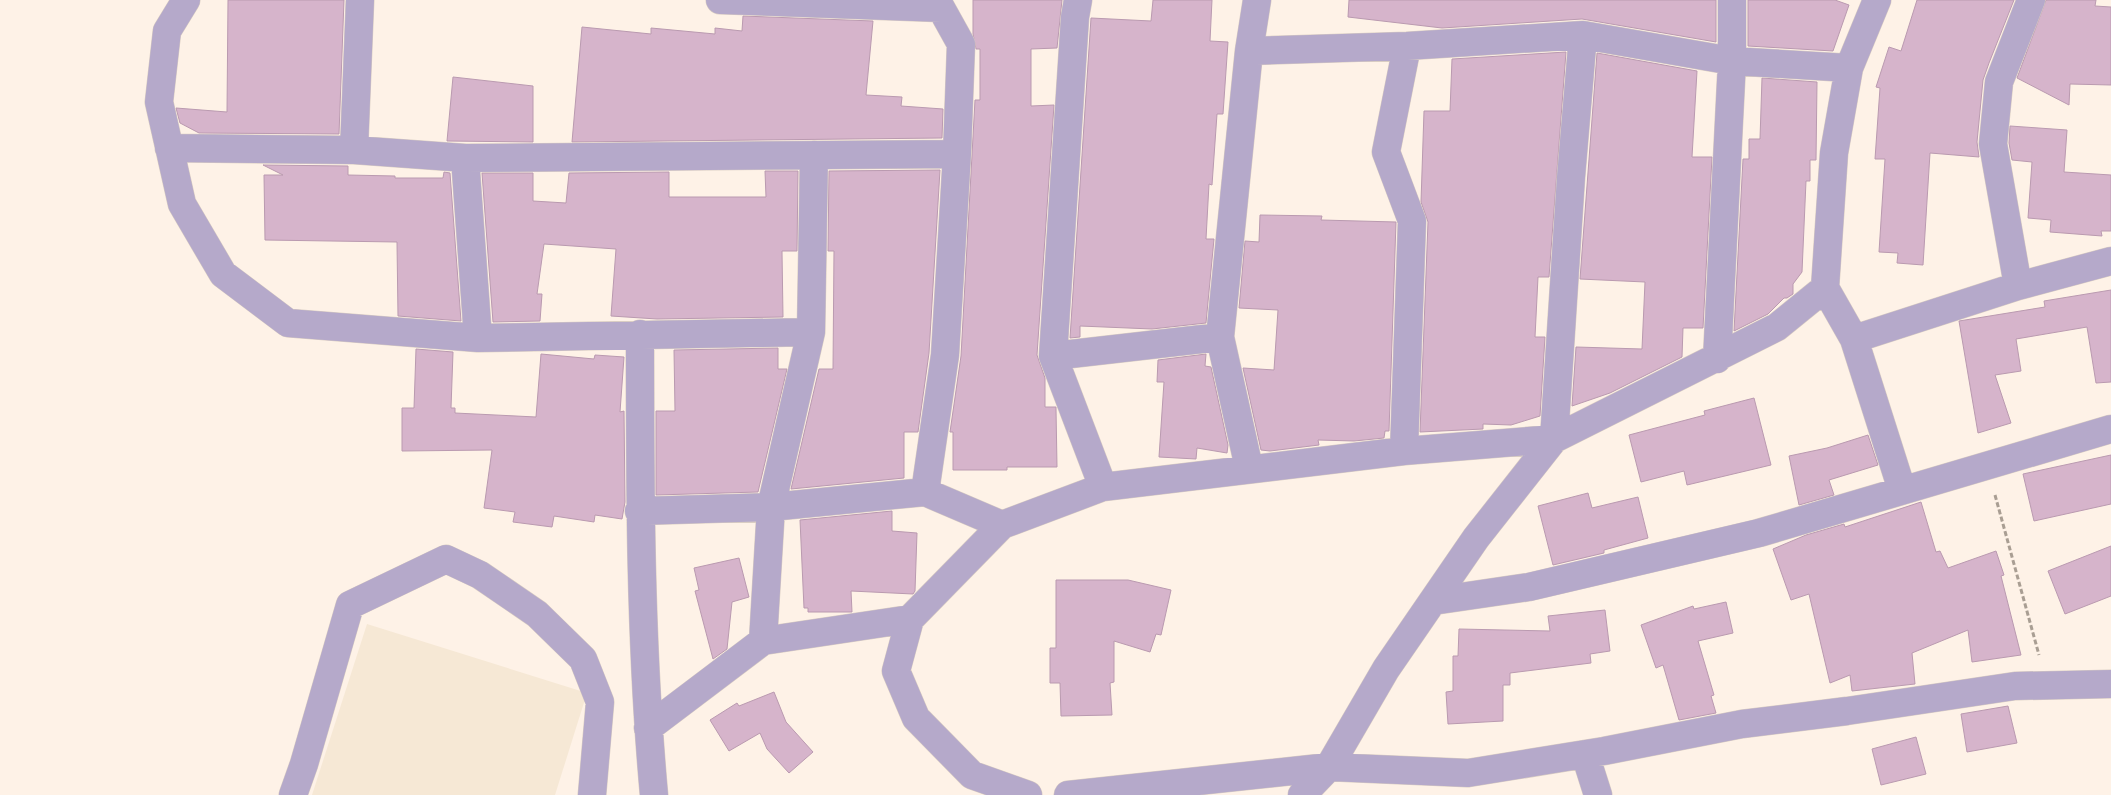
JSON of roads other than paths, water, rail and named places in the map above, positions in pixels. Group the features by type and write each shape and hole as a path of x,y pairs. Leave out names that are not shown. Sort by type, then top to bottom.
{"street":[{"path":"186,0 167,31 159,102 182,204 223,274 288,323 478,338 811,332"},
{"path":"354,150 360,0"},
{"path":"720,0 941,8 961,44 957,154 945,355 925,492"},
{"path":"1078,0 1075,17 1053,356 1103,487"},
{"path":"1250,468 1220,337 1249,51 1258,0"},
{"path":"1717,358 1732,61 1732,0"},
{"path":"1876,0 1849,68 1834,154 1825,288 1854,339 1902,490"},
{"path":"2018,286 1993,144 1999,82 2031,0"},
{"path":"1249,51 1407,46 1583,35 1732,61 1849,68"},
{"path":"1302,795 1329,766 1386,669 1476,538 1554,439 1571,176 1583,35"},
{"path":"1404,451 1412,221 1386,152 1407,46"},
{"path":"169,148 354,150 465,158 957,154"},
{"path":"763,641 770,507 811,332 814,154"},
{"path":"465,158 478,338"},
{"path":"1854,339 2018,286 2111,262"},
{"path":"1028,795 972,775 916,718 896,671 910,619 1002,525 1103,487 1404,451 1554,439 1777,327 1825,288"},
{"path":"640,334 640,511 648,728 654,795"},
{"path":"1053,356 1220,337"},
{"path":"1433,601 1529,587 1749,535 2111,429"},
{"path":"640,511 770,507 925,492 1002,525"},
{"path":"293,795 304,764 350,605 446,559 480,575 537,614 583,659 600,702 592,795"},
{"path":"648,728 763,641 910,619"},
{"path":"1068,795 1329,766 1468,773 1585,754 1742,724 1847,711 2015,686 2111,684"},
{"path":"1585,754 1598,795"}]}
